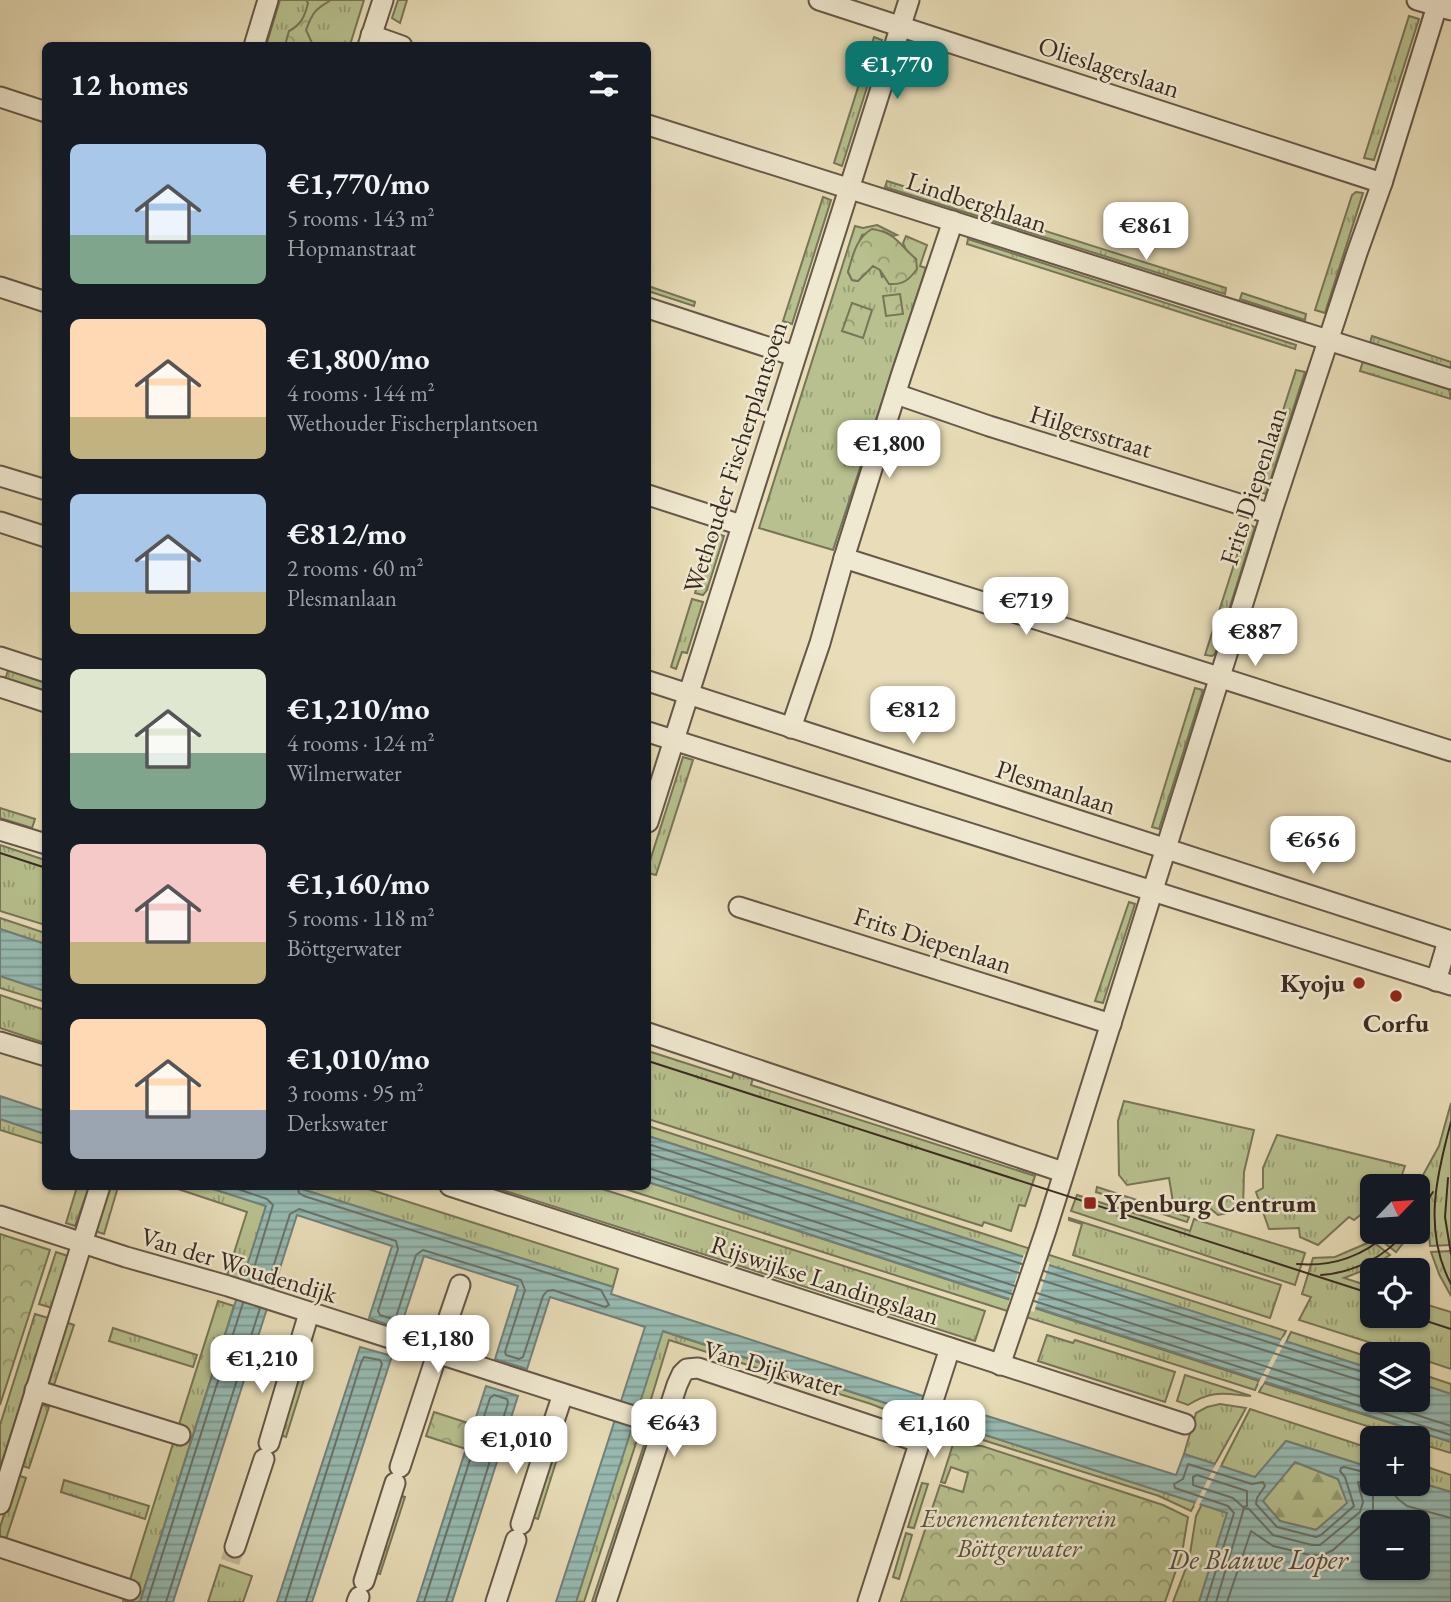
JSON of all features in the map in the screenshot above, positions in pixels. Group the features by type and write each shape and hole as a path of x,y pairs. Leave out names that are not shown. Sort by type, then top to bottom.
{"street":[{"path":"255,42 268,0"},
{"path":"370,41 383,0"},
{"name":"Olieslagerslaan","path":"819,0 1382,183"},
{"name":"Wethouder Fischerplantsoen","path":"651,812 909,0"},
{"path":"1418,0 1444,8"},
{"name":"Frits Diepenlaan","path":"1000,1365 1167,851 1271,514 1444,8"},
{"path":"0,97 42,110"},
{"name":"Lindberghlaan","path":"651,126 1451,379"},
{"path":"791,728 953,221"},
{"path":"0,287 42,301"},
{"path":"651,309 795,356"},
{"name":"Hilgersstraat","path":"896,394 989,426 1271,514"},
{"path":"0,476 42,489"},
{"path":"651,496 741,525"},
{"path":"0,522 42,536"},
{"path":"844,558 1451,751"},
{"path":"0,657 42,670"},
{"name":"Plesmanlaan","path":"651,682 1450,941 1443,983 651,733"},
{"path":"0,687 42,701"},
{"path":"0,830 42,843"},
{"name":"Frits Diepenlaan","path":"739,907 1111,1024"},
{"path":"651,1034 1063,1172"},
{"path":"0,1042 42,1055"},
{"path":"0,1504 99,1190"},
{"name":"Rijswijkse Landingslaan","path":"462,1190 1185,1424"},
{"name":"Van der Woudendijk","path":"0,1216 309,1313 441,1340 563,1394 664,1426"},
{"path":"360,1593 460,1285"},
{"path":"235,1546 309,1313"},
{"path":"868,1602 950,1348"},
{"name":"Van Dijkwater","path":"606,1602 681,1376 687,1369 691,1367 919,1442"},
{"path":"35,1390 180,1435"},
{"path":"496,1602 563,1394"},
{"path":"0,1547 130,1590"}],"green space":[{"path":"280,0 364,0 351,42 267,42"},
{"path":"306,0 331,0 315,12 308,24 306,30 312,42 286,42 289,31 297,26 304,16 308,3"},
{"path":"398,0 407,0 400,23 392,18"},
{"path":"1409,16 1419,19 1374,160 1364,158"},
{"path":"874,37 882,40 842,166 834,163"},
{"path":"887,181 1226,288 1225,294 885,187"},
{"path":"1356,192 1363,193 1325,313 1315,310 1352,195"},
{"path":"823,197 831,200 792,324 783,321"},
{"path":"877,225 897,235 883,231 862,235 848,272 852,280 858,281 873,265 880,270 882,277 916,259 907,252 903,243 906,236 927,245 920,266 926,268 833,550 759,528 855,226 863,228"},
{"path":"872,229 887,233 916,259 917,269 905,281 889,284 880,270 873,266 858,281 852,280 848,272 854,253 862,237"},
{"path":"968,239 1296,345 1295,349 967,244"},
{"path":"651,287 695,302 694,306 651,292"},
{"path":"1242,293 1306,314 1305,320 1240,299"},
{"path":"900,294 903,314 886,316 883,296"},
{"path":"852,303 872,310 863,338 842,331"},
{"path":"1372,336 1451,362 1451,373 1369,346"},
{"path":"1363,361 1449,388 1451,399 1360,371"},
{"path":"1296,370 1305,372 1266,494 1257,491"},
{"path":"1247,524 1255,527 1215,654 1205,655"},
{"path":"714,533 724,536 703,595 695,593"},
{"path":"692,599 703,602 687,653 682,652 676,669 671,667"},
{"path":"9,668 42,678 42,693 4,682"},
{"path":"1195,688 1203,690 1159,829 1152,827"},
{"path":"683,757 693,760 656,875 651,874 651,858"},
{"path":"0,808 35,819 32,828 0,818"},
{"path":"0,845 42,859 42,924 0,911"},
{"path":"1129,902 1135,904 1103,1003 1095,1001"},
{"path":"0,918 42,932 42,943 0,929"},
{"path":"0,976 42,990 42,1001 0,988"},
{"path":"0,995 42,1009 42,1042 0,1028"},
{"path":"651,1052 732,1078 734,1072 753,1078 751,1085 1035,1176 1025,1206 1019,1205 1011,1231 984,1222 982,1226 651,1120"},
{"path":"1124,1101 1254,1130 1244,1172 1243,1210 1218,1215 1206,1205 1173,1202 1169,1178 1127,1185 1119,1175 1118,1121"},
{"path":"1451,1103 1451,1245 1430,1246 1430,1174 1424,1174 1439,1146"},
{"path":"0,1119 42,1133 42,1143 0,1130"},
{"path":"651,1127 1286,1331 1281,1340 651,1137"},
{"path":"1277,1135 1405,1166 1402,1174 1360,1174 1360,1215 1354,1220 1349,1217 1318,1245 1300,1237 1299,1228 1269,1229 1256,1192 1263,1188 1263,1168"},
{"path":"651,1183 1259,1381 1255,1390 628,1190 651,1190"},
{"path":"1097,1187 1189,1217 1187,1222 1096,1192"},
{"path":"76,1190 88,1190 75,1226 66,1223"},
{"path":"107,1190 117,1190 104,1234 95,1231"},
{"path":"181,1190 216,1190 266,1206 243,1280 227,1275 247,1212"},
{"path":"305,1190 371,1190 618,1269 613,1287"},
{"path":"502,1190 605,1190 985,1311 975,1341"},
{"path":"1077,1195 1190,1231 1194,1219 1305,1253 1295,1285 1071,1211"},
{"path":"1069,1218 1281,1285 1270,1318 1073,1255 1082,1224"},
{"path":"0,1234 50,1250 0,1405"},
{"path":"1365,1244 1376,1244 1390,1255 1385,1258 1360,1258 1360,1272 1344,1278 1360,1283 1360,1328 1430,1328 1430,1306 1451,1312 1451,1369 1430,1362 1430,1342 1368,1342 1299,1320 1311,1297 1302,1294 1313,1258 1335,1257"},
{"path":"1386,1244 1402,1244 1396,1252"},
{"path":"1451,1251 1451,1296 1431,1252"},
{"path":"56,1252 68,1256 52,1308 39,1304"},
{"path":"218,1301 234,1306 140,1602 123,1602"},
{"path":"35,1314 48,1318 0,1468 0,1425"},
{"path":"65,1322 74,1325 54,1385 45,1382"},
{"path":"113,1328 197,1355 193,1367 109,1341"},
{"path":"662,1331 919,1414 917,1422 871,1404 669,1340 648,1409 638,1406"},
{"path":"1291,1332 1360,1354 1360,1365 1286,1342"},
{"path":"1047,1335 1073,1343 1075,1340 1175,1372 1165,1402 1038,1361"},
{"path":"298,1371 306,1373 286,1437 277,1434"},
{"path":"1185,1375 1251,1396 1212,1395 1188,1405 1177,1401"},
{"path":"1430,1377 1451,1384 1451,1394 1430,1387"},
{"path":"1264,1383 1400,1426 1367,1426 1259,1392"},
{"path":"40,1404 49,1407 29,1468 20,1465"},
{"path":"1220,1404 1246,1408 1215,1464 1184,1454 1196,1413"},
{"path":"1250,1409 1360,1445 1360,1464 1286,1441 1255,1478 1221,1466"},
{"path":"434,1412 474,1425 466,1449 426,1436"},
{"path":"944,1422 1196,1502 1191,1511 1159,1496 983,1440 961,1438 941,1431"},
{"path":"630,1431 639,1434 584,1602 576,1602"},
{"path":"1430,1435 1451,1442 1451,1453 1430,1447"},
{"path":"645,1442 647,1447 597,1602 592,1602"},
{"name":"Evenemententerrein Böttgerwater","path":"953,1444 982,1446 1163,1505 1188,1517 1182,1553 1165,1602 901,1602 940,1485 963,1492 968,1473 951,1467 945,1483 941,1482"},
{"path":"549,1453 558,1456 538,1519 529,1516"},
{"path":"1295,1462 1338,1479 1348,1503 1316,1530 1280,1521 1262,1501"},
{"path":"1430,1468 1451,1475 1451,1492 1430,1486"},
{"path":"17,1475 26,1478 6,1539 0,1537 0,1527"},
{"path":"64,1480 149,1506 145,1519 61,1492"},
{"path":"922,1483 928,1484 914,1528 908,1527"},
{"path":"396,1494 405,1497 380,1574 371,1571"},
{"path":"1202,1504 1228,1513 1199,1602 1173,1602 1189,1560 1196,1516"},
{"path":"906,1533 912,1535 899,1579 893,1577"},
{"path":"220,1565 252,1576 243,1602 208,1602"}],"water":[{"path":"0,929 42,943 42,990 0,976"},
{"path":"0,1096 42,1110 42,1133 0,1119"},
{"path":"651,1137 1360,1365 1360,1412 1430,1412 1430,1387 1451,1394 1451,1442 1430,1435 1430,1426 1402,1426 651,1183"},
{"name":"De Blauwe Loper","path":"216,1190 305,1190 613,1287 611,1294 1176,1475 1184,1454 1255,1477 1286,1441 1360,1464 1360,1496 1430,1496 1430,1486 1451,1492 1451,1602 1199,1602 1227,1513 663,1331 576,1602 556,1602 645,1327 550,1297 527,1369 495,1359 518,1286 424,1256 400,1329 369,1318 392,1246 297,1215 173,1602 140,1602 266,1206","holes":["1295,1462 1338,1479 1347,1503 1316,1530 1280,1521 1263,1501"]},
{"path":"360,1347 392,1356 312,1602 277,1602"},
{"path":"486,1386 518,1396 452,1602 417,1602"}],"pier":[{"path":"1024,1254 1050,1262 1034,1312 1008,1304"},
{"path":"1283,1337 1287,1338 1262,1386 1258,1384"},
{"path":"1217,1462 1221,1464 1198,1507 1194,1506"}],"tunnel":[{"path":"230,1562 235,1547"}],"tram line":[{"path":"0,853 42,867"},
{"path":"651,1062 1360,1290"},
{"path":"1451,1122 1435,1204 1437,1244 1451,1284"},
{"path":"1448,1178 1445,1217 1451,1254"},
{"path":"1430,1197 1433,1192"},
{"path":"1297,1264 1336,1262 1374,1244"},
{"path":"1321,1275 1345,1271 1368,1262 1394,1244"},
{"path":"1430,1322 1451,1329"}],"place":[{"name":"Kyoju","path":"1359,983"},
{"name":"Corfu","path":"1396,996"},
{"name":"Ypenburg Centrum","path":"1090,1203"}]}
